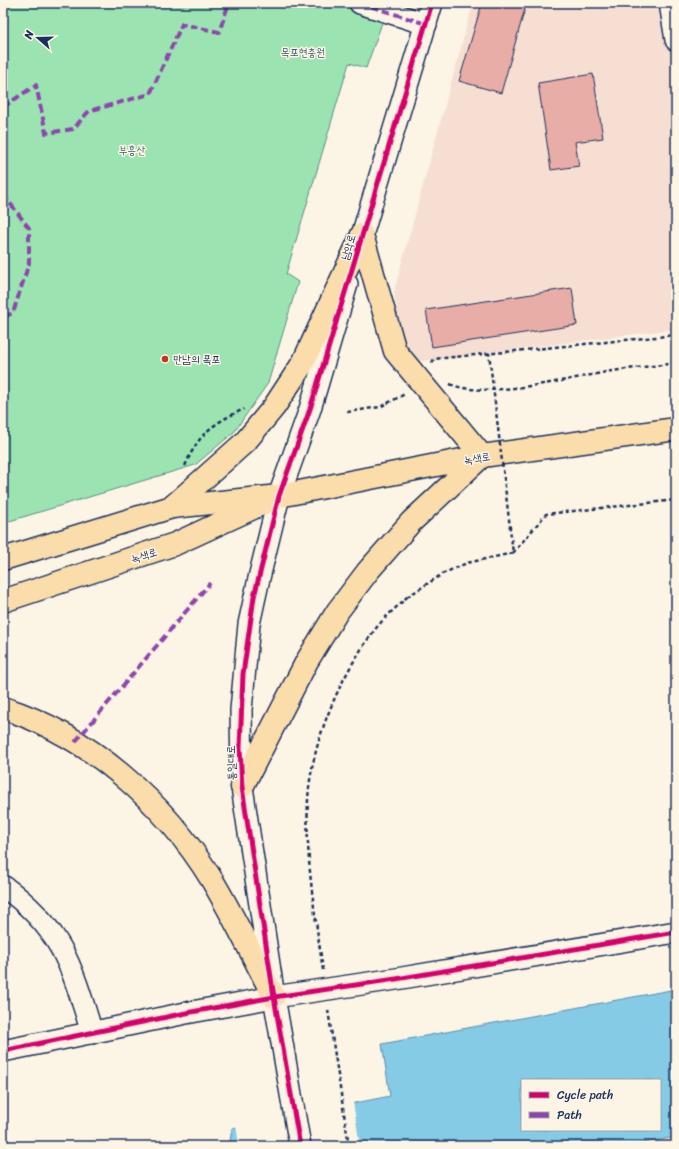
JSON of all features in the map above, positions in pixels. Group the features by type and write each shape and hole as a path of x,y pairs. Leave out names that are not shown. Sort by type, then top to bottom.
{"main road":[{"path":"242,787 307,661 337,612 368,571 411,522 482,456 395,351 362,235"},
{"path":"172,507 245,442 274,407 303,363 362,235"},
{"name":"녹색로","path":"3,559 172,507 279,496 482,456 676,429"},
{"name":"녹색로","path":"3,600 175,544 279,496"},
{"path":"3,708 28,716 95,755 152,802 211,879 274,997"}],"street":[{"path":"360,3 426,24"},
{"name":"남악로","path":"279,496 310,409 432,3"},
{"path":"670,3 676,40"},
{"name":"통일대로","path":"279,496 254,597 249,624 241,710 242,787 274,997 300,1146"},
{"path":"3,886 36,912 50,930 74,973 92,1033"},
{"path":"3,1051 274,997 396,979 676,932"}],"path":[{"path":"434,359 676,335"},
{"path":"489,353 513,553"},
{"path":"448,382 456,386 476,390 500,389 615,371 676,364"},
{"path":"347,412 380,407 397,399 409,391"},
{"path":"184,468 192,449 204,433 225,418 246,408"},
{"path":"324,974 308,849 308,800 312,767 327,718 343,681 378,627 407,597 444,573 467,563 513,553 546,514 676,500"},
{"path":"328,1008 349,1146"}],"shaded area":[{"path":"473,3 676,3 676,329 415,362 407,351 398,320 394,291"}],"green space":[{"path":"3,3 389,3 366,68 349,63 286,274 298,282 268,383 234,432 195,465 3,523"}],"water":[{"path":"676,989 676,1137 628,1146 225,1146 230,1141 232,1128 390,1096 382,1044"}],"pier":[{"path":"353,1102 360,1146 239,1146 236,1125"}],"building":[{"path":"482,3 520,3 526,5 501,93 459,81"},
{"path":"593,74 603,138 575,142 579,166 551,170 538,83"},
{"path":"572,288 577,325 432,347 426,310"}],"marked path":[{"path":"3,107 36,85 46,133 73,129 89,111 150,94 182,24 219,32 229,3"},
{"path":"360,3 426,24"},
{"path":"3,194 29,228 29,263 13,313 3,317"},
{"path":"75,742 210,583"}],"cycle path":[{"path":"300,1146 274,997 242,787 240,748 243,674 254,597 279,496 310,409 432,3"},
{"path":"3,1051 186,1013 274,997 396,979 676,932"}],"place":[{"name":"만남의 폭포","path":"165,359"}],"park label":[{"name":"목포현충원","path":"303,52"},
{"name":"부흥산","path":"132,150"}]}
